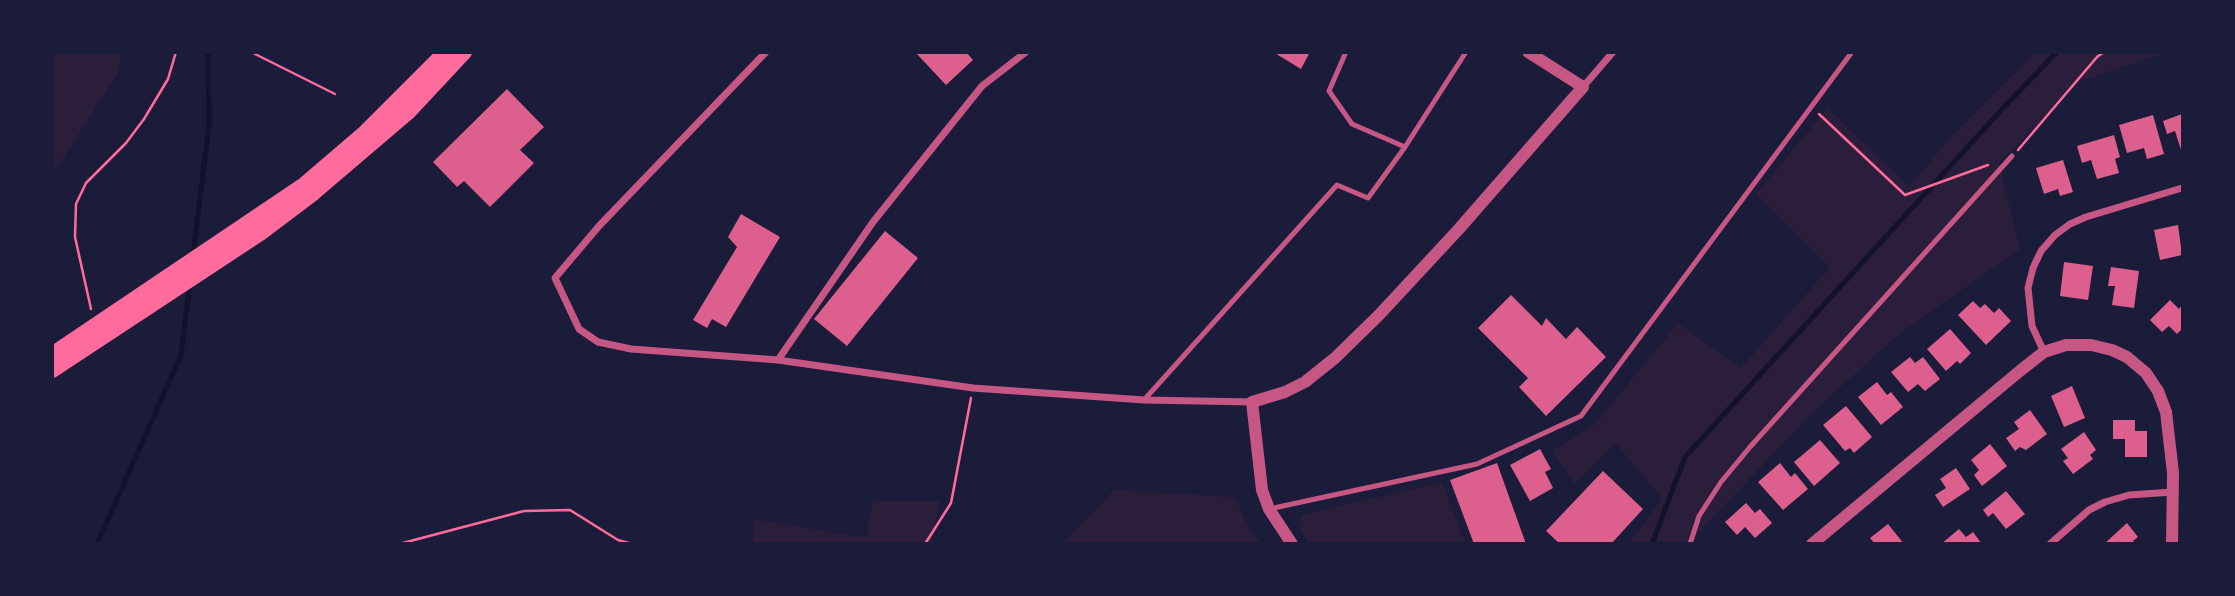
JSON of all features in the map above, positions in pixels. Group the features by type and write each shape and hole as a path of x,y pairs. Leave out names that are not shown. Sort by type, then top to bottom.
{"main road":[{"path":"52,355 303,186 366,132 446,52"},
{"path":"52,370 260,233 313,193 408,112 464,52"}],"street":[{"path":"766,52 599,226 555,278 579,329 598,341 632,349 778,360 973,388 1144,400 1252,402 1295,387 1335,358 1458,230 1613,52"},
{"path":"778,360 873,222 973,96 1026,52"},
{"path":"1536,55 1583,87"},
{"path":"2044,352 2032,326 2028,288 2041,251 2055,235 2070,224 2182,188"},
{"path":"1812,544 2044,352 2066,345 2091,345 2127,357 2146,373 2158,391 2165,412 2173,473 2172,544"},
{"path":"1252,402 1262,489 1269,509 1292,544"},
{"path":"2050,544 2089,510 2105,502 2129,495 2173,492"}],"lane":[{"path":"1346,52 1329,90 1352,124 1405,147"},
{"path":"1144,400 1337,185 1368,198 1405,147 1466,52"},
{"path":"1269,509 1477,464 1581,416 1852,52"},
{"path":"1690,544 1699,516 1721,482 1750,447 2012,156"}],"path":[{"path":"96,326 75,237 76,204 86,183 126,143 144,119 168,79 176,52"},
{"path":"251,52 335,94"},
{"path":"1811,107 1905,195 2012,156 2104,52"},
{"path":"925,544 951,503 973,388"},
{"path":"399,544 524,511 570,510 618,540 632,544"}],"shaded area":[{"path":"53,52 120,53 119,72 53,174"},
{"path":"2034,53 2165,53 2079,82 1999,163 2020,249 1898,335 1812,413 1692,540 1695,543 1629,543 1662,499 1616,443 1575,484 1552,451 1594,425 1678,323 1741,368 1830,267 1756,194 1828,108 1909,187 1947,141"},
{"path":"1442,482 1465,543 1309,543 1300,530 1302,515"},
{"path":"1114,490 1235,497 1250,531 1261,543 1063,543"},
{"path":"873,501 939,501 932,543 753,544 754,519 866,538"}],"building":[{"path":"915,52 966,52 973,60 946,85"},
{"path":"1273,52 1310,52 1301,69"},
{"path":"507,89 544,127 520,150 534,163 490,207 464,181 457,187 433,162"},
{"path":"2182,114 2182,153 2175,131 2167,134 2163,121"},
{"path":"2153,115 2164,154 2147,159 2144,148 2127,153 2119,125"},
{"path":"2114,135 2120,157 2115,159 2119,173 2097,179 2091,160 2082,163 2077,146"},
{"path":"2063,160 2073,192 2060,196 2058,189 2044,194 2036,168"},
{"path":"741,214 780,237 726,327 712,319 707,328 693,320 737,247 728,237"},
{"path":"2178,225 2182,255 2160,260 2154,230"},
{"path":"885,231 918,258 847,346 814,319"},
{"path":"2064,262 2093,266 2088,300 2060,296"},
{"path":"2111,267 2139,271 2134,308 2112,305 2115,286 2108,286"},
{"path":"1511,295 1542,326 1546,318 1566,339 1577,327 1606,357 1546,416 1519,387 1528,378 1478,328"},
{"path":"2170,300 2179,309 2182,305 2182,329 2177,334 2169,326 2162,332 2150,320"},
{"path":"1973,301 1980,308 1985,304 1994,313 1999,308 2011,321 1986,345 1958,315"},
{"path":"1950,329 1971,353 1960,364 1957,361 1946,371 1927,349"},
{"path":"1910,357 1915,363 1923,357 1940,379 1925,391 1918,384 1908,392 1891,372"},
{"path":"1877,382 1887,395 1891,392 1903,407 1881,425 1858,397"},
{"path":"2072,386 2085,418 2064,427 2051,396"},
{"path":"1846,406 1872,437 1854,453 1850,448 1845,451 1823,425"},
{"path":"2030,410 2047,434 2026,450 2020,447 2015,451 2006,438 2019,429 2014,422"},
{"path":"2113,420 2135,420 2135,431 2147,431 2147,457 2125,457 2125,439 2113,439"},
{"path":"2084,432 2096,450 2090,455 2093,459 2073,474 2063,461 2068,458 2061,449"},
{"path":"1820,440 1840,463 1814,486 1794,462"},
{"path":"1990,444 2007,466 1982,486 1974,475 1979,470 1971,460"},
{"path":"1540,449 1551,469 1545,472 1553,488 1530,501 1510,465"},
{"path":"1497,463 1526,544 1474,544 1450,480"},
{"path":"1780,463 1791,477 1795,473 1808,489 1783,510 1758,482"},
{"path":"1956,468 1970,489 1943,507 1935,495 1946,488 1940,479"},
{"path":"1603,471 1643,509 1611,544 1560,544 1546,531"},
{"path":"2006,491 2025,514 2006,529 1993,513 1988,517 1983,510"},
{"path":"1746,503 1755,513 1760,509 1772,523 1755,538 1745,527 1737,535 1725,522"},
{"path":"2127,523 2138,537 2133,541 2135,544 2104,544"},
{"path":"1888,524 1904,544 1875,544 1870,538"},
{"path":"1959,529 1966,537 1973,532 1982,544 1941,544"}],"waterway":[{"path":"193,255 209,125 208,52"},
{"path":"1652,544 1685,457 2057,52"},
{"path":"97,544 181,355 190,282"}]}
